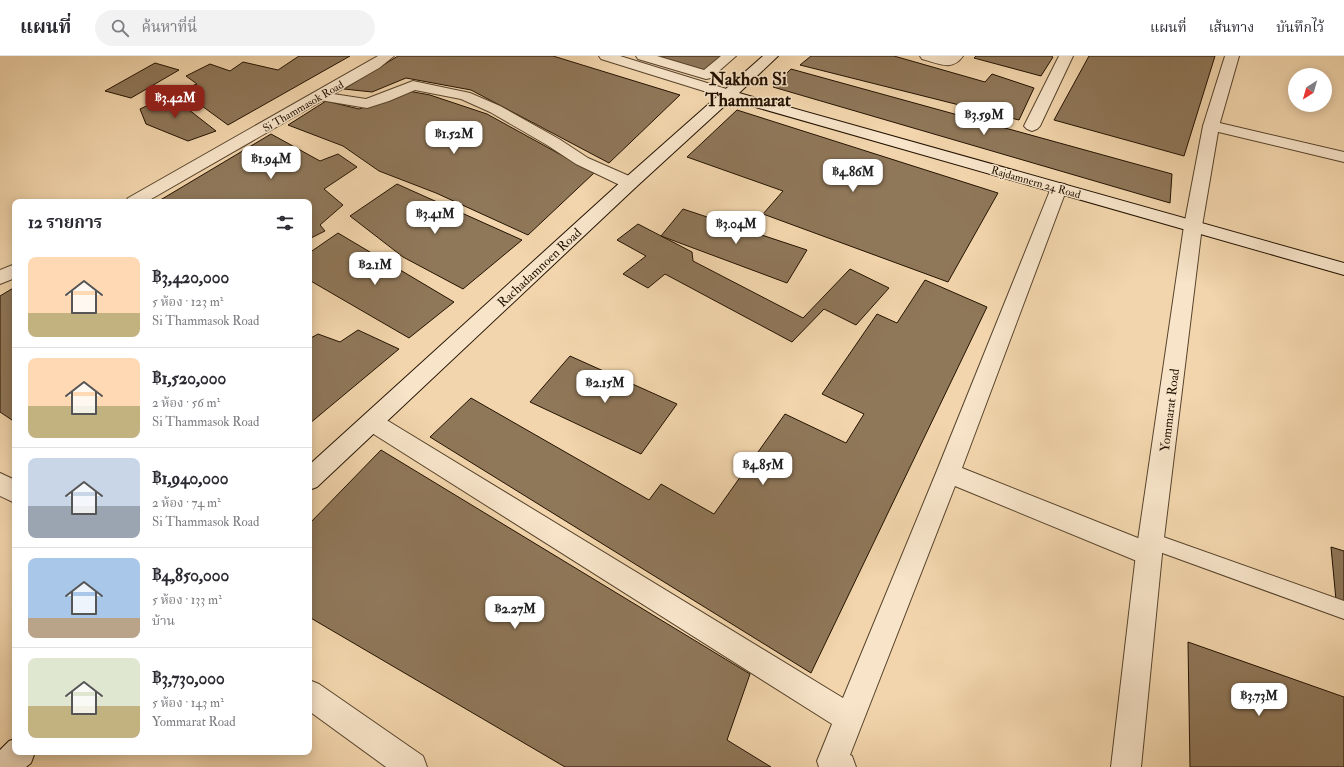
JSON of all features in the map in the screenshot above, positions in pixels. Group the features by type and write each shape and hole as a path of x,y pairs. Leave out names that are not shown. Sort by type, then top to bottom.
{"street":[{"name":"Si Thammasok Road","path":"139,199 374,65 387,56"},
{"name":"Rajdamnern 24 Road","path":"606,56 728,94 1344,269"},
{"path":"643,56 706,75 729,56"},
{"name":"Rachadamnoen Road","path":"312,477 630,183 771,56"},
{"path":"927,56 950,62 956,56"},
{"path":"1032,126 1066,56"},
{"name":"Yommarat Road","path":"1126,767 1151,548 1193,226 1212,126 1232,56"},
{"path":"320,96 367,104 413,85 466,96 502,113 553,142 582,161 630,183"},
{"path":"1212,126 1344,157"},
{"path":"841,767 832,761 948,473 1059,188"},
{"path":"0,278 12,272"},
{"path":"372,422 849,718"},
{"path":"948,473 1151,548"},
{"path":"0,483 12,491"},
{"path":"312,696 412,767"},
{"path":"4,767 17,755"}],"lane":[{"path":"1151,548 1344,610"}],"building":[{"path":"299,56 350,56 228,125 180,90 197,84 186,76 210,64 230,71 243,62 278,70"},
{"path":"398,56 553,56 680,95 609,163 471,90 406,78 372,92 344,89"},
{"path":"643,56 729,56 706,75"},
{"path":"811,56 894,56 985,82 992,74 1034,88 1019,120 800,65"},
{"path":"976,56 1053,57 1041,76 974,58"},
{"path":"1089,56 1215,56 1184,156 1054,120"},
{"path":"155,63 179,70 131,98 105,91"},
{"path":"791,69 1172,174 1170,203 773,87"},
{"path":"408,91 430,95 487,114 594,173 528,235 436,193 379,171 343,146 288,125 326,101 359,109"},
{"path":"170,95 216,131 188,141 146,124 140,109"},
{"path":"737,110 998,193 948,282 763,214 783,191 687,157"},
{"path":"271,134 320,161 338,154 357,167 324,189 343,205 320,225 325,231 312,238 312,199 162,199"},
{"path":"397,184 522,240 463,289 403,257 350,216"},
{"path":"683,209 807,250 787,283 661,236"},
{"path":"638,224 692,252 693,261 803,318 850,269 889,288 856,325 824,309 792,342 665,274 648,288 623,274 646,256 617,240"},
{"path":"338,233 454,302 409,338 312,282 312,251"},
{"path":"925,280 987,307 811,673 430,437 471,398 649,500 661,484 714,514 785,414 846,443 864,414 822,394 877,314 897,323"},
{"path":"12,289 12,420 0,412 0,296"},
{"path":"358,330 399,349 312,422 312,337 318,334 340,342"},
{"path":"570,356 677,404 641,454 530,402"},
{"path":"381,450 750,674 727,740 771,767 565,767 312,619 312,521"},
{"path":"1331,547 1344,551 1344,603 1336,600"},
{"path":"1188,642 1344,697 1344,767 1190,767"}],"district":[{"name":"Nakhon Si Thammarat","path":"748,89"}]}
